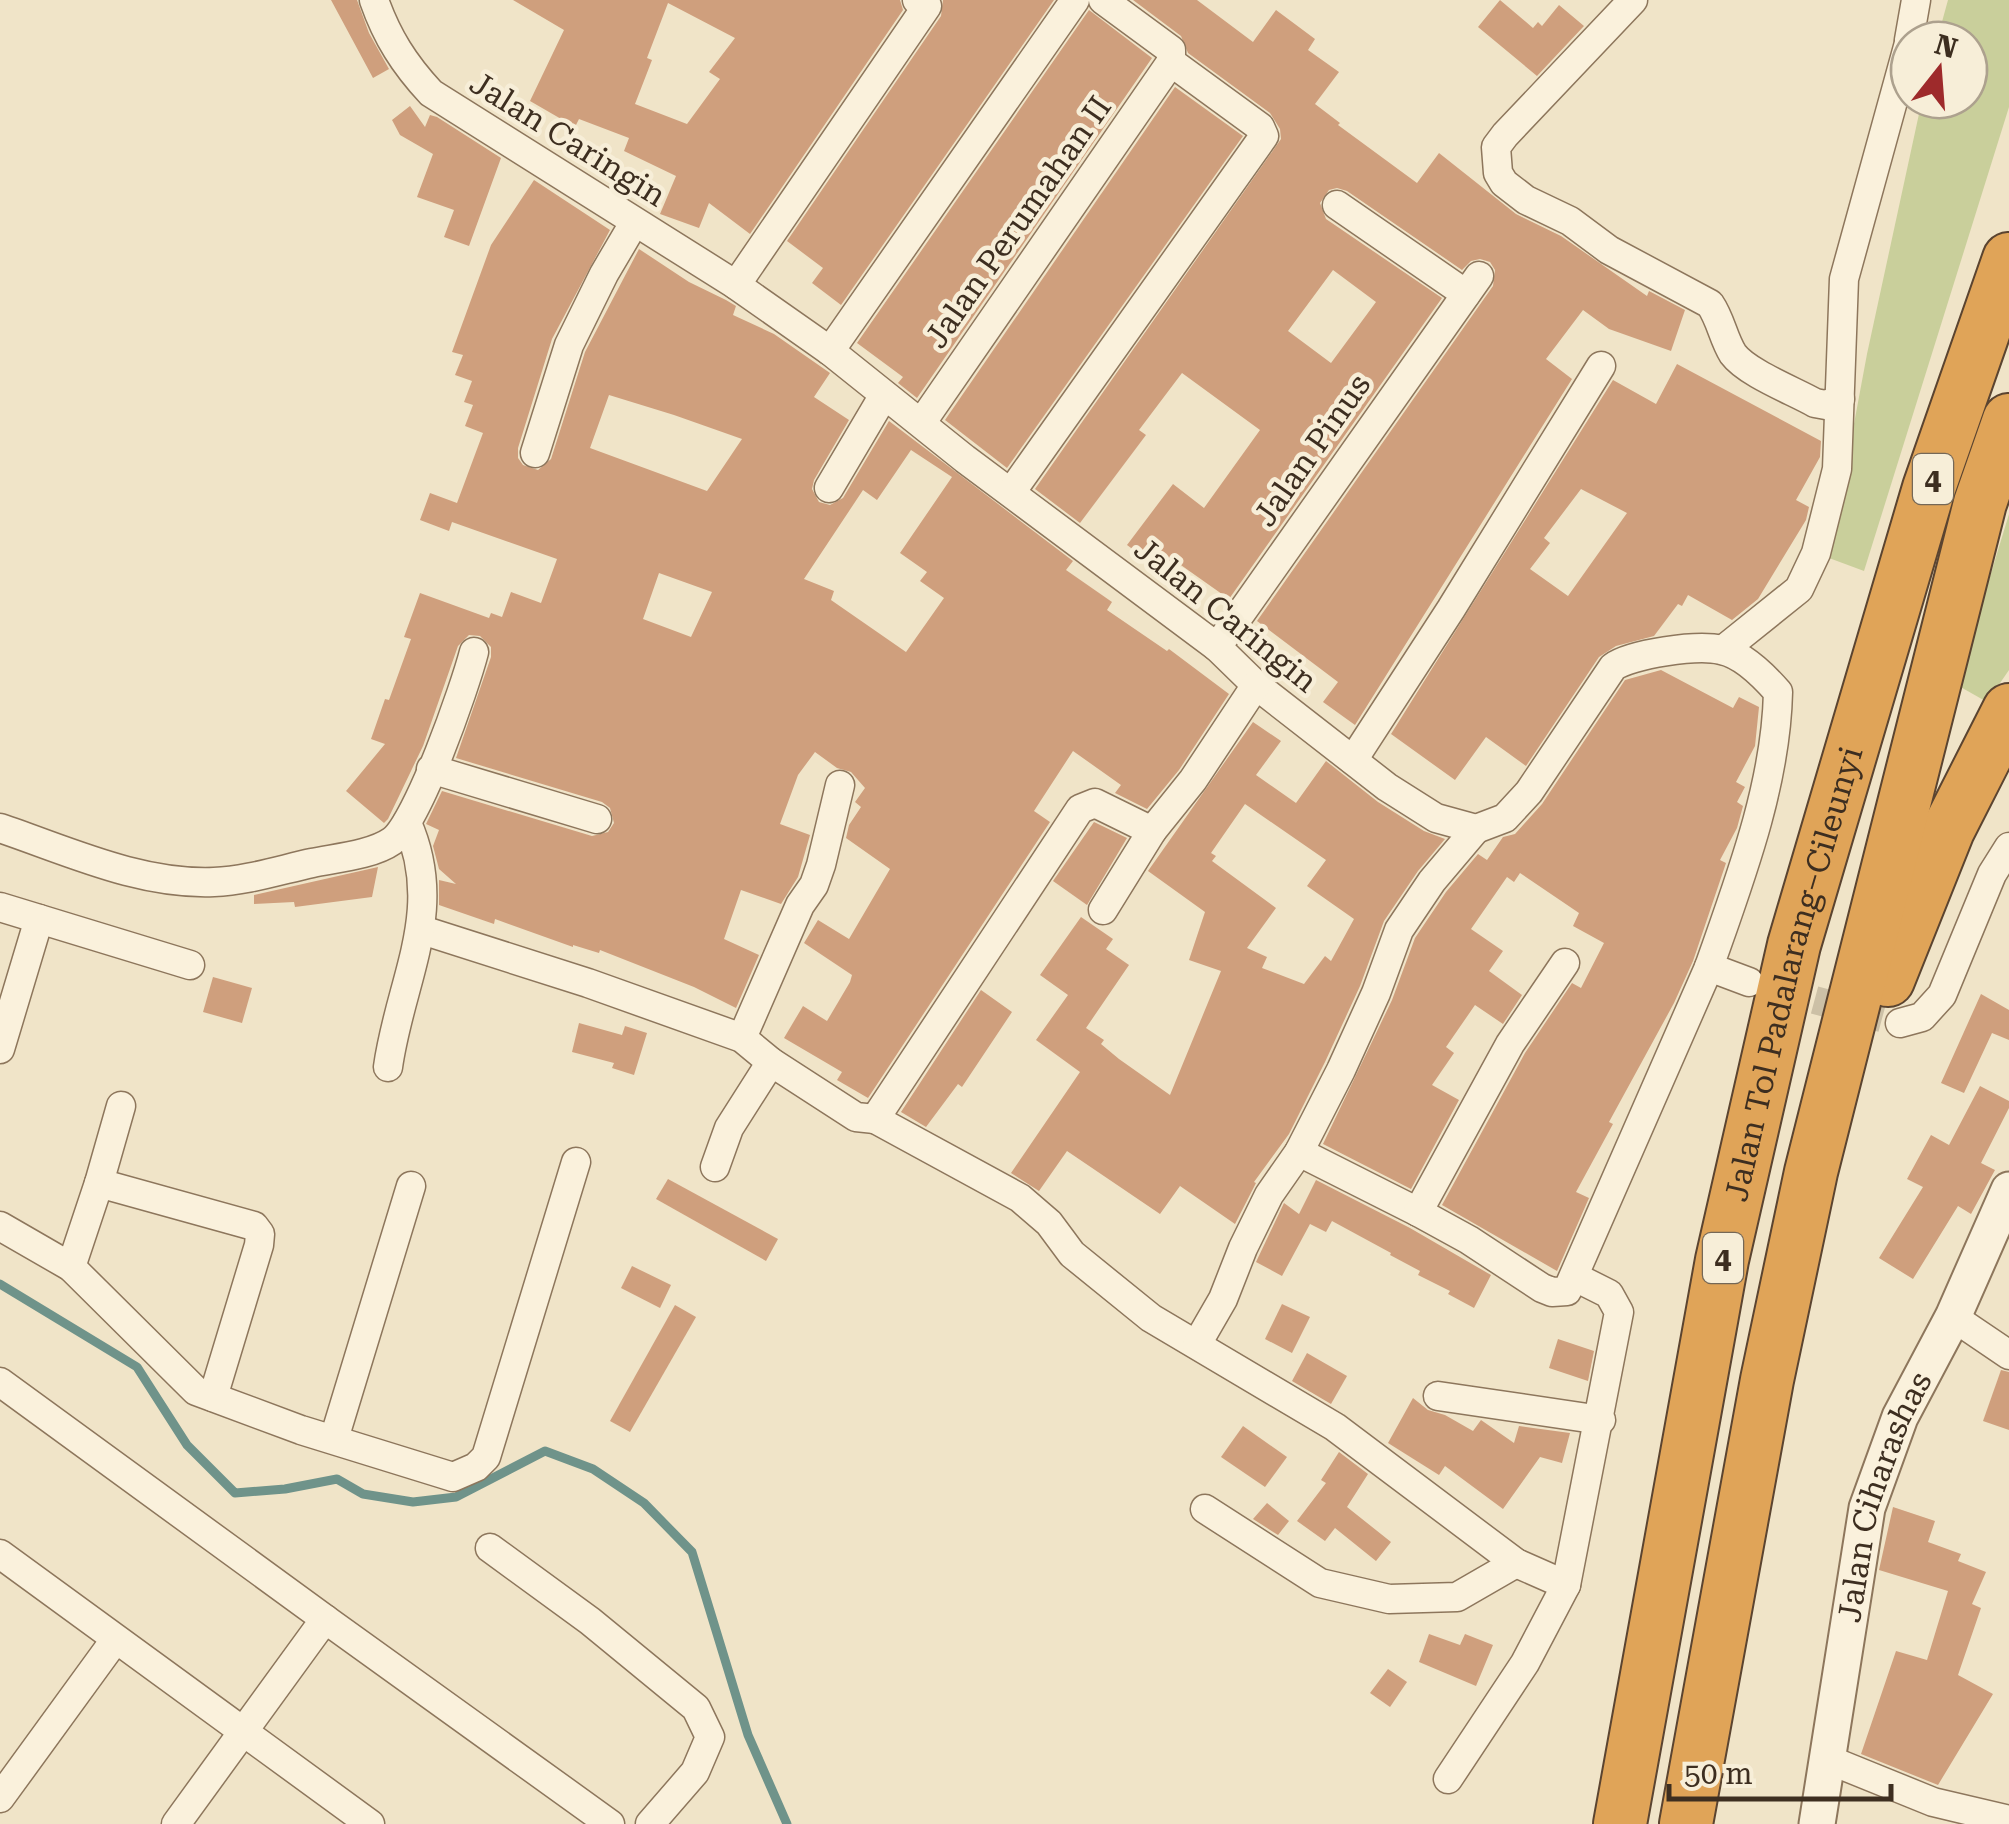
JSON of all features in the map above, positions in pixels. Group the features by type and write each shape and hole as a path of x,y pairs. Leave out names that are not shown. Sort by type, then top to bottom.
{"highway":[{"name":"Jalan Tol Padalarang–Cileunyi","path":"1620,1824 1722,1260 1794,944 1930,488 2009,259"},
{"name":"Jalan Tol Padalarang–Cileunyi","path":"1686,1824 1767,1380 1812,1172 1980,503 2009,420"},
{"path":"1812,1172 1948,830 2009,710"}],"street":[{"name":"Jalan Caringin","path":"374,0 387,36 406,66 431,93 736,285 830,352 964,459 1217,648 1256,684 1419,810 1476,829"},
{"path":"830,352 1075,0"},
{"path":"1012,492 1264,136 1260,128 1171,62 1171,50 1102,0"},
{"path":"1632,0 1496,147 1498,174 1504,184 1526,200 1710,304 1738,361 1816,402 1826,405 1840,399"},
{"path":"736,285 925,2"},
{"name":"Jalan Perumahan II","path":"922,422 1171,62"},
{"path":"1723,650 1799,589 1816,553 1838,468 1844,279 1889,114"},
{"name":"Jalan Pinus","path":"1217,648 1472,285 1337,205"},
{"path":"536,454 569,345 634,223"},
{"path":"1353,760 1601,366"},
{"path":"829,488 884,395"},
{"path":"1197,1344 1223,1300 1242,1248 1269,1195 1299,1152 1369,1009 1399,930 1432,881 1476,829 1505,818 1529,792 1612,667 1622,660 1685,650 1723,650 1763,674 1778,692 1778,719 1756,825 1709,967 1567,1290 1542,1288 1469,1240 1299,1152"},
{"path":"0,828 140,874 178,881 217,882 366,851 392,841 408,823 461,701 474,652"},
{"path":"1104,910 1152,831 1192,780 1256,684"},
{"path":"431,769 597,819"},
{"path":"742,1038 800,904 818,875 840,786"},
{"path":"875,1119 1080,809 1095,803 1152,831"},
{"path":"388,1067 398,1011 422,930 424,874 408,823"},
{"path":"1900,1023 1922,1017 1942,995 1992,874 2009,847"},
{"path":"0,906 190,966"},
{"path":"0,1049 39,919"},
{"path":"422,930 588,982 742,1038 771,1062 856,1117 875,1119 1020,1198 1049,1223 1072,1254 1100,1280 1150,1318 1336,1426 1516,1563 1566,1585"},
{"path":"1418,1212 1510,1044 1565,963"},
{"path":"1709,967 1748,982"},
{"path":"716,1167 729,1128 771,1062"},
{"path":"71,1267 120,1106"},
{"path":"0,1226 71,1267 196,1391 252,1414 446,1477 468,1471 486,1457 576,1162"},
{"path":"99,1182 242,1220 260,1234 213,1397"},
{"path":"334,1439 411,1186"},
{"name":"Jalan Ciharashas","path":"1816,1824 1867,1508 1900,1417 1952,1317 2009,1190"},
{"path":"1448,1778 1525,1663 1566,1585 1619,1312 1610,1294 1575,1277"},
{"path":"1952,1317 2009,1355"},
{"path":"0,1382 610,1824"},
{"path":"1438,1396 1601,1420"},
{"path":"1205,1509 1320,1582 1389,1600 1457,1597 1516,1563"},
{"path":"490,1548 590,1621 696,1708 710,1738 695,1772 650,1824"},
{"path":"3,1563 370,1824"},
{"path":"176,1824 325,1619"},
{"path":"0,1798 115,1640"},
{"path":"1827,1759 1932,1802 2009,1820"}],"green space":[{"path":"1948,0 2009,0 2009,107 1864,571 1829,558 1867,354 1918,120 1989,120 1989,20 1942,20"},
{"path":"2009,514 2009,670 1987,702 1957,685"}],"building":[{"path":"331,0 357,0 389,69 373,78"},
{"path":"513,0 900,0 903,10 750,234 709,203 699,228 660,214 676,176 624,151 629,138 579,119 575,127 530,101 564,30","holes":["668,3 735,38 709,72 720,79 687,124 635,104"]},
{"path":"943,0 1054,0 841,305 812,283 823,268 787,241 941,16"},
{"path":"1133,0 1197,0 1253,42 1276,10 1315,39 1308,50 1339,72 1315,104 1417,183 1439,153 1516,214 1561,236 1647,296 1649,291 1685,310 1671,351 1609,329 1583,310 1546,359 1572,379 1355,725 1323,702 1338,682 1257,621 1493,286 1495,270 1490,262 1471,261 1462,270 1347,191 1329,190 1320,203 1326,219 1442,298 1229,599 1178,563 1169,576 1127,545 1173,484 1204,508 1260,430 1182,373 1139,430 1146,435 1080,523 1035,489 1281,139 1270,113 1188,53 1181,36","holes":["1333,270 1376,302 1331,363 1288,331"]},
{"path":"1500,0 1533,28 1538,22 1542,26 1559,5 1584,26 1537,76 1478,27"},
{"path":"1089,10 1152,58 917,398 898,383 903,377 857,343"},
{"path":"1175,87 1243,136 1007,468 945,420"},
{"path":"410,106 425,127 430,115 437,117 501,158 469,246 444,237 454,210 417,197 433,154 400,135 392,120"},
{"path":"534,180 610,230 552,339 518,448 523,465 538,470 551,459 585,352 639,249 689,282 736,306 733,315 774,334 830,373 814,397 849,420 814,480 812,489 819,502 830,505 843,498 889,421 1073,561 1066,570 1112,602 1107,610 1169,649 1229,694 1179,770 1147,809 1115,793 1121,785 1073,751 1034,811 1050,822 868,1098 837,1080 842,1072 784,1038 803,1006 827,1021 850,982 852,975 804,943 818,920 849,939 890,869 846,838 861,807 855,802 865,788 851,772 837,768 815,752 798,775 780,824 810,835 798,877 781,904 741,890 724,939 759,955 736,1008 600,950 599,953 573,947 495,919 494,924 439,905 439,880 456,884 439,869 433,846 439,830 426,824 442,791 592,836 608,832 614,823 610,808 602,802 456,758 491,657 491,647 480,636 469,635 458,646 423,746 388,819 384,823 346,791 385,744 371,739 411,639 404,637 420,593 489,618 491,613 502,617 511,592 541,603 557,559 452,522 449,531 420,520 430,493 457,503 483,433 465,426 473,405 464,402 472,381 455,375 463,355 452,352 491,245","holes":["609,395 674,415 742,439 707,491 590,448","911,450 952,477 900,553 927,572 920,581 944,598 906,652 831,600 834,591 804,579 863,490 877,500","659,573 712,592 691,637 643,619"]},
{"path":"1677,364 1821,441 1820,457 1796,500 1809,507 1806,520 1758,599 1732,620 1688,595 1654,636 1616,646 1599,657 1526,766 1486,737 1455,780 1391,734 1613,380 1656,404","holes":["1581,489 1627,513 1568,596 1530,569 1550,543 1544,538"]},
{"path":"1661,670 1733,708 1739,697 1759,707 1755,746 1736,782 1745,787 1737,802 1743,806 1737,828 1720,860 1726,863 1693,961 1576,1192 1589,1198 1557,1271 1442,1205 1525,1053 1572,983 1581,988 1604,943 1573,926 1579,913 1520,873 1514,882 1507,877 1471,929 1503,951 1489,971 1522,995 1503,1024 1475,1005 1446,1047 1454,1053 1432,1085 1459,1100 1411,1189 1323,1144 1392,1000 1415,938 1446,892 1478,854 1487,860 1503,837 1515,834 1542,804 1625,680"},
{"path":"1253,722 1281,741 1256,775 1296,803 1326,761 1378,802 1424,831 1445,839 1384,921 1325,1062 1289,1134 1254,1182 1235,1224 1180,1186 1160,1214 1067,1151 1039,1191 1011,1173 1080,1072 1036,1040 1068,995 1040,975 1081,917 1113,939 1106,949 1129,965 1086,1028 1104,1040 1101,1044 1119,1059 1170,1095 1221,971 1189,960 1205,912 1148,871","holes":["1245,804 1326,860 1307,886 1354,919 1331,961 1325,956 1304,984 1262,968 1267,957 1247,948 1276,908 1212,861 1216,856 1211,853"]},
{"path":"1094,822 1127,838 1087,905 1053,881"},
{"path":"378,867 372,897 295,907 294,902 254,904 254,895"},
{"path":"213,977 252,988 242,1023 203,1012"},
{"path":"981,990 1012,1012 962,1087 958,1084 926,1127 901,1112"},
{"path":"1981,994 2009,1010 2009,1040 1992,1033 1964,1093 1941,1083"},
{"path":"579,1023 622,1035 625,1026 647,1033 634,1075 612,1068 614,1063 572,1052"},
{"path":"1980,1086 2009,1101 1981,1163 1995,1170 1971,1214 1958,1206 1913,1279 1879,1258 1923,1187 1907,1179 1931,1135 1949,1145"},
{"path":"668,1179 778,1239 766,1261 656,1199"},
{"path":"1316,1180 1491,1275 1474,1308 1418,1275 1420,1271 1391,1253 1332,1221 1326,1232 1310,1224 1282,1276 1256,1262 1284,1203 1299,1214"},
{"path":"632,1266 671,1285 660,1308 621,1288"},
{"path":"1282,1304 1310,1317 1292,1353 1265,1339"},
{"path":"675,1305 696,1317 630,1432 610,1421"},
{"path":"1558,1339 1594,1351 1588,1381 1549,1368"},
{"path":"1307,1353 1347,1376 1331,1404 1292,1381"},
{"path":"2001,1370 2009,1372 2009,1430 1983,1421"},
{"path":"1413,1398 1428,1410 1473,1431 1481,1420 1514,1443 1519,1426 1570,1433 1562,1463 1540,1457 1503,1509 1445,1466 1439,1475 1388,1443"},
{"path":"1243,1426 1287,1457 1265,1487 1221,1457"},
{"path":"1339,1452 1368,1474 1347,1507 1391,1542 1376,1561 1335,1528 1325,1541 1297,1521 1326,1483 1321,1480"},
{"path":"1267,1503 1289,1521 1278,1535 1253,1519"},
{"path":"1893,1507 1935,1521 1928,1542 1961,1554 1958,1561 1986,1572 1972,1604 1981,1608 1958,1675 1993,1694 1938,1785 1861,1754 1896,1651 1927,1660 1948,1591 1879,1570"},
{"path":"1429,1634 1460,1645 1465,1634 1493,1645 1476,1686 1419,1662"},
{"path":"1388,1669 1407,1682 1390,1707 1370,1693"}],"waterway":[{"path":"0,1284 137,1367 187,1445 235,1493 337,1479 363,1494 413,1502 456,1497 545,1451 593,1469 644,1503 692,1552 748,1735 787,1824"}],"tunnel":[{"path":"1774,989 1900,1023"}]}
